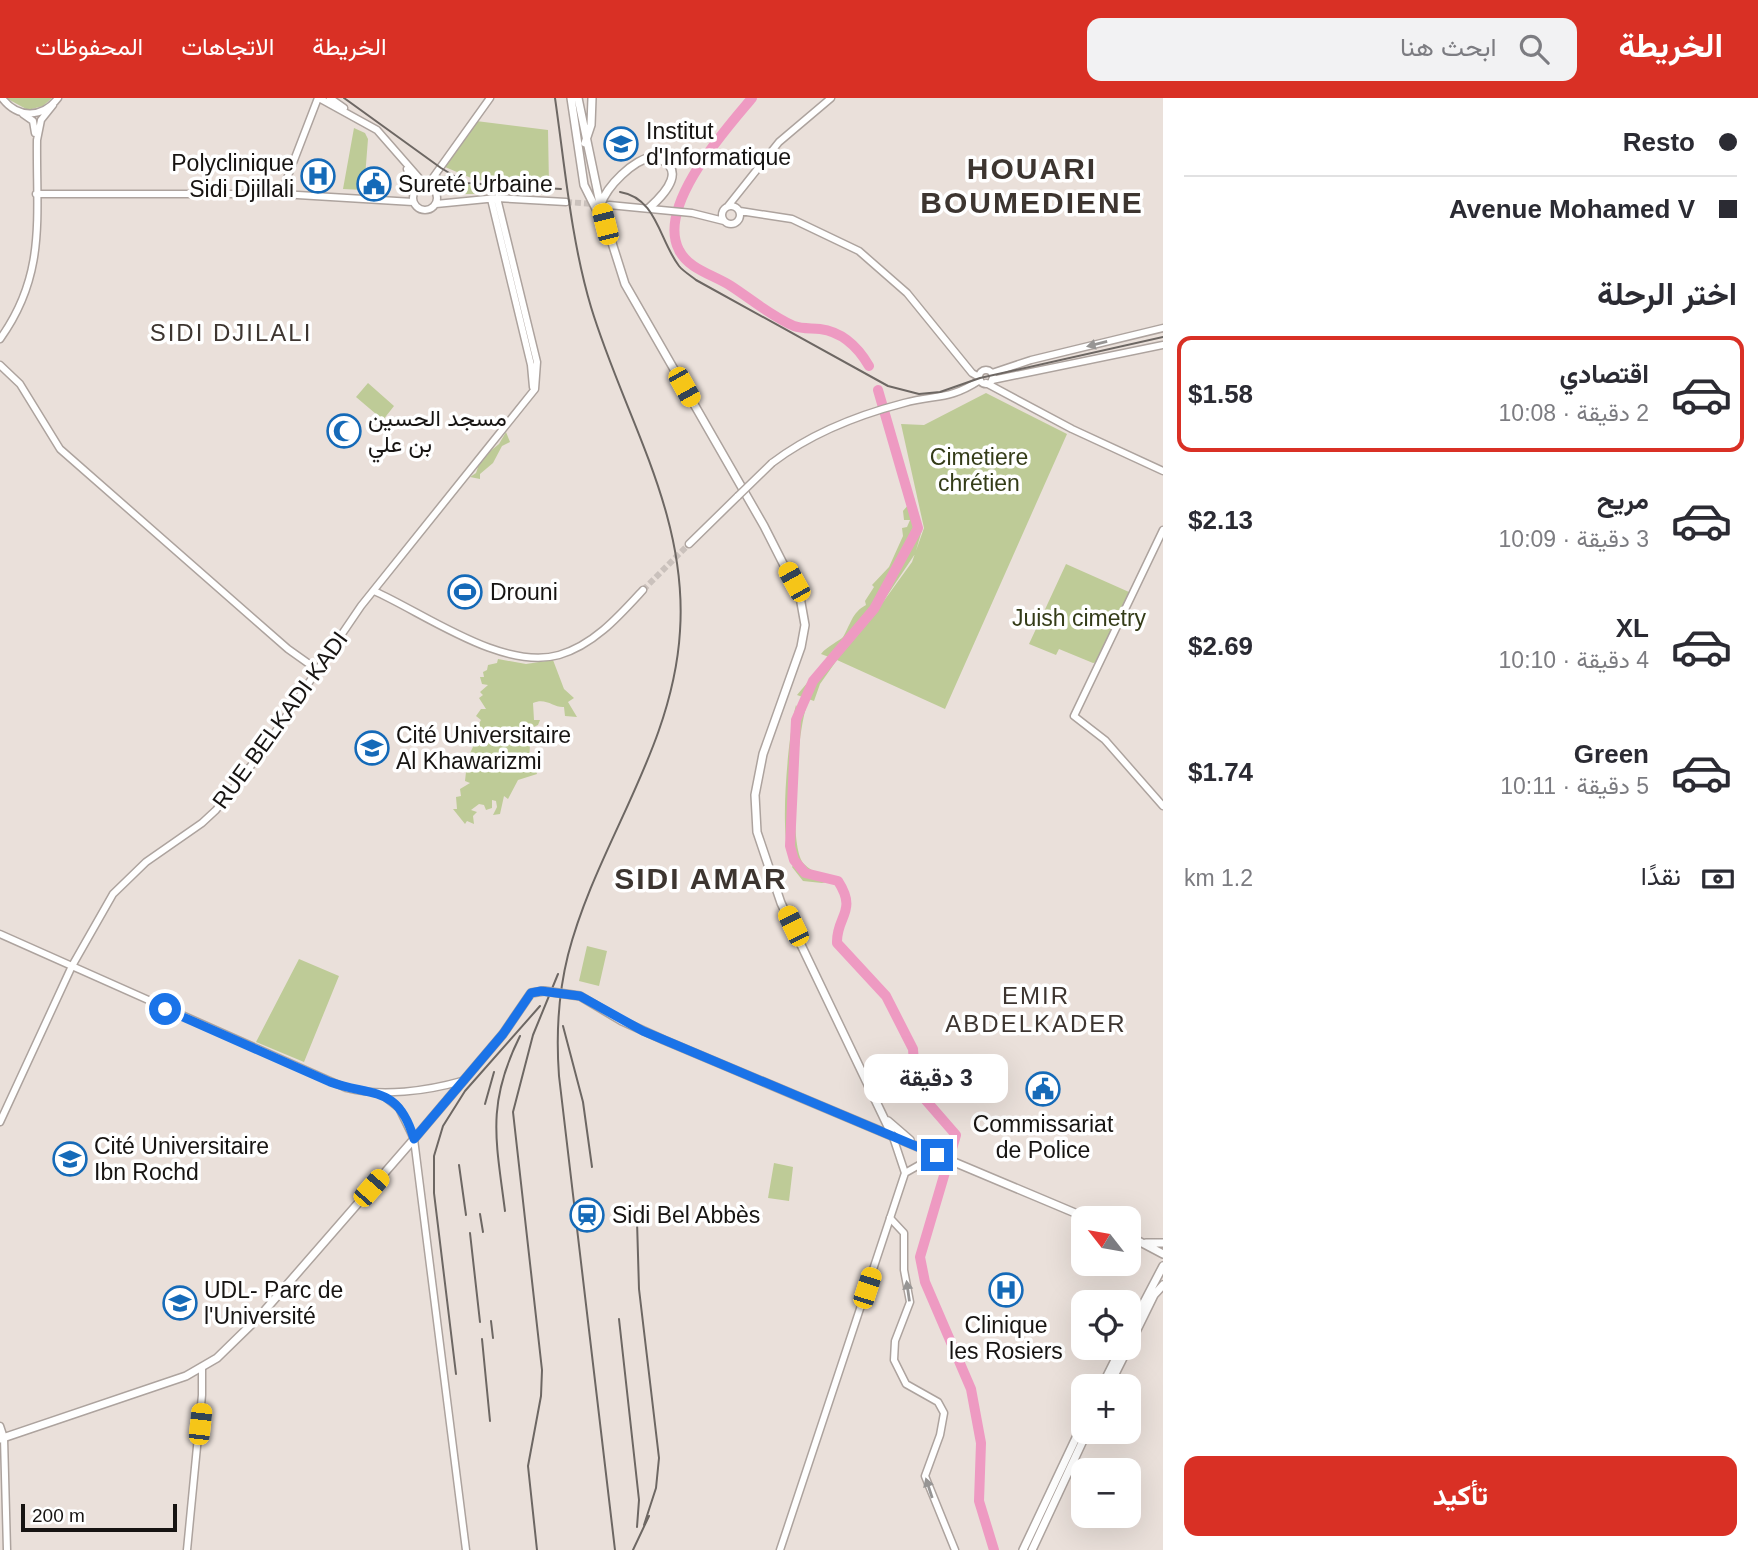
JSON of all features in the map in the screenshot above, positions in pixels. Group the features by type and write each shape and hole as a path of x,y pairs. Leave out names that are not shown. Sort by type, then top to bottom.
{"main road":[{"path":"2,98 33,121 37,140"},
{"path":"0,339 29,288 35,258 37,140 41,120 58,98"},
{"path":"281,194 318,98 377,130 427,186 457,200"},
{"path":"330,98 369,126"},
{"path":"401,200 427,186 490,98"},
{"path":"585,144 591,125 592,98"},
{"path":"724,221 722,213 726,207 779,142 831,98"},
{"path":"576,100 598,194"},
{"path":"576,100 576,139 584,185 605,224 629,293 764,526 800,597 804,625 801,647 764,754 755,795 757,832 781,903 886,1119 905,1173 780,1550"},
{"path":"18,112 36,113 53,104"},
{"path":"576,139 589,185 605,206"},
{"path":"598,194 608,190 639,161 655,157 664,162 672,174 671,185 649,208"},
{"path":"403,161 415,192 413,202"},
{"path":"436,204 438,173"},
{"path":"737,222 743,188"},
{"path":"605,224 608,190"},
{"path":"36,194 281,194 354,200 401,200 413,202 425,210 436,204 457,200 494,198 566,202"},
{"name":"RUE BELKADI KADI","path":"0,1122 72,967 113,894 146,862 216,810 261,753 374,591 532,393 537,383 537,362 494,198"},
{"path":"661,198 661,211"},
{"path":"605,206 692,212 731,224 763,214"},
{"path":"703,214 726,207 792,219 869,258 907,293 968,369 1004,394 1163,471"},
{"path":"689,544 772,463 804,442 880,410 902,403 941,398 1031,360 1163,328"},
{"path":"986,379 1163,345"},
{"path":"0,365 20,384 60,449 285,646 319,671"},
{"path":"1163,530 1074,716 1105,740 1163,806"},
{"path":"374,591 496,650 549,657 563,653 595,636 643,590"},
{"path":"0,934 330,1082 356,1090 374,1091 445,1087 462,1081"},
{"path":"2,1438 202,1368 246,1332 503,1034 531,993 544,991 580,996 632,1026 1071,1211"},
{"path":"445,1087 451,1094"},
{"path":"374,1091 387,1097 399,1108 414,1139 466,1550"},
{"path":"873,1128 879,1121 881,1109"},
{"path":"886,1119 922,1149"},
{"path":"905,1173 940,1156"},
{"path":"890,1218 904,1233 904,1270 910,1296 895,1341 894,1360 906,1384 938,1402 943,1409 943,1426 927,1467 926,1482 956,1550"},
{"path":"1141,1241 1163,1254"},
{"path":"1146,1243 1163,1244"},
{"path":"1141,1308 1163,1266"},
{"path":"1141,1321 1154,1295 1163,1285"},
{"path":"183,1550 191,1529 202,1368"},
{"path":"0,1426 7,1550"},
{"path":"1023,1550 1073,1444"},
{"path":"1032,1550 1081,1444"}],"green space":[{"path":"6,98 52,98 43,106 28,110"},
{"path":"476,121 548,130 549,185 476,180 445,167"},
{"path":"354,128 365,133 368,139 364,190 343,189"},
{"path":"445,175 480,189 479,194 450,194 442,185"},
{"path":"368,383 394,406 383,420 356,397"},
{"name":"Cimetiere chrétien","path":"986,393 1067,434 945,709 837,660 820,684 814,701 797,695 829,657 821,654 843,637 854,615 866,605 865,601 874,587 872,585 889,567 903,536 902,528 907,527 910,520 904,520 903,511 914,498 922,530 916,551 924,528 901,424 924,425","holes":["915,555 912,562 878,609"]},
{"path":"506,432 510,442 502,446 493,463 480,474 480,479 470,477 476,473 483,457 499,444"},
{"name":"Juish cimetry","path":"1066,564 1129,592 1098,662 1093,663 1059,649 1056,655 1029,644"},
{"path":"498,659 526,664 553,660 564,689 574,698 568,702 577,717 565,716 564,707 542,701 533,703 534,720 540,720 538,725 527,730 527,736 522,737 517,733 512,736 530,745 529,762 524,762 527,770 536,770 537,774 518,780 508,799 504,796 500,814 493,815 497,807 496,801 492,800 492,808 486,810 484,805 479,804 471,810 477,812 473,816 474,824 467,821 465,824 453,809 457,809 456,797 461,796 460,789 470,783 465,781 467,763 471,760 468,757 473,747 470,743 476,739 474,733 481,720 476,716 481,709 486,709 479,698 483,695 480,692 488,685 482,684 480,677 484,677 483,672 488,665 497,663"},
{"path":"796,705 798,709 806,708 796,789 796,836 799,853 807,867 839,880 822,883 803,881 792,867 794,864 789,854 785,814 790,738"},
{"path":"587,946 607,951 599,986 579,981"},
{"path":"299,959 339,976 304,1062 256,1042"},
{"path":"774,1163 793,1167 789,1201 768,1198"}],"waterway":[{"path":"752,98 711,148 685,191 677,212 674,232 679,250 695,267 731,286 786,322 800,328 820,329 843,337 855,347 869,366"},
{"path":"878,390 918,528 874,609 813,681 796,720 790,846 794,860 805,873 838,881 844,891 846,907 837,943 886,996 913,1049 916,1089 956,1135 920,1257 925,1282 971,1389 981,1443 979,1501 994,1550"}],"tunnel":[{"path":"566,202 609,205"},
{"path":"643,590 689,544"}],"tram line":[{"path":"344,98 466,183 561,189"},
{"path":"620,192 642,202 650,211 672,256 679,266 696,280 888,386 919,394 940,392 980,378 1163,337"}],"railway":[{"path":"555,98 569,203 584,282 605,347 664,505 680,588 680,631 664,716 581,914 568,955 559,1015 559,1076 615,1550"},
{"path":"537,1550 528,1466 541,1396 542,1370 513,1112 533,1035 558,974"},
{"path":"456,1374 434,1193 434,1156 443,1126 465,1091 540,1006"},
{"path":"563,1026 583,1102 592,1167"},
{"path":"505,1211 496,1122 502,1082 520,1036"},
{"path":"485,1104 494,1072"},
{"path":"459,1165 466,1215"},
{"path":"480,1214 483,1232"},
{"path":"637,1221 639,1289 659,1458 656,1488 644,1525"},
{"path":"470,1233 480,1322"},
{"path":"619,1319 639,1500 637,1527"},
{"path":"491,1321 493,1338"},
{"path":"482,1339 490,1421"},
{"path":"633,1550 649,1516"}],"place":[{"name":"Institut d'Informatique","path":"621,144"},
{"name":"Polyclinique Sidi Djillali","path":"318,176"},
{"name":"Sureté Urbaine","path":"374,184"},
{"name":"مسجد الحسين بن علي","path":"344,431"},
{"name":"Drouni","path":"465,592"},
{"name":"Cité Universitaire Al Khawarizmi","path":"372,748"},
{"name":"Commissariat de Police","path":"1043,1089"},
{"name":"Cité Universitaire Ibn Rochd","path":"70,1159"},
{"name":"Sidi Bel Abbès","path":"587,1215"},
{"name":"Clinique les Rosiers","path":"1006,1290"},
{"name":"UDL- Parc de l'Université","path":"180,1303"}],"district":[{"name":"HOUARI BOUMEDIENE","path":"1032,186"},
{"name":"SIDI DJILALI","path":"231,333"},
{"name":"SIDI AMAR","path":"701,879"},
{"name":"EMIR ABDELKADER","path":"1036,1010"}],"route":[{"path":"165,1009 330,1082 346,1088 381,1093 399,1108 414,1139 503,1034 531,993 541,991 580,996 643,1031 937,1155"}]}
